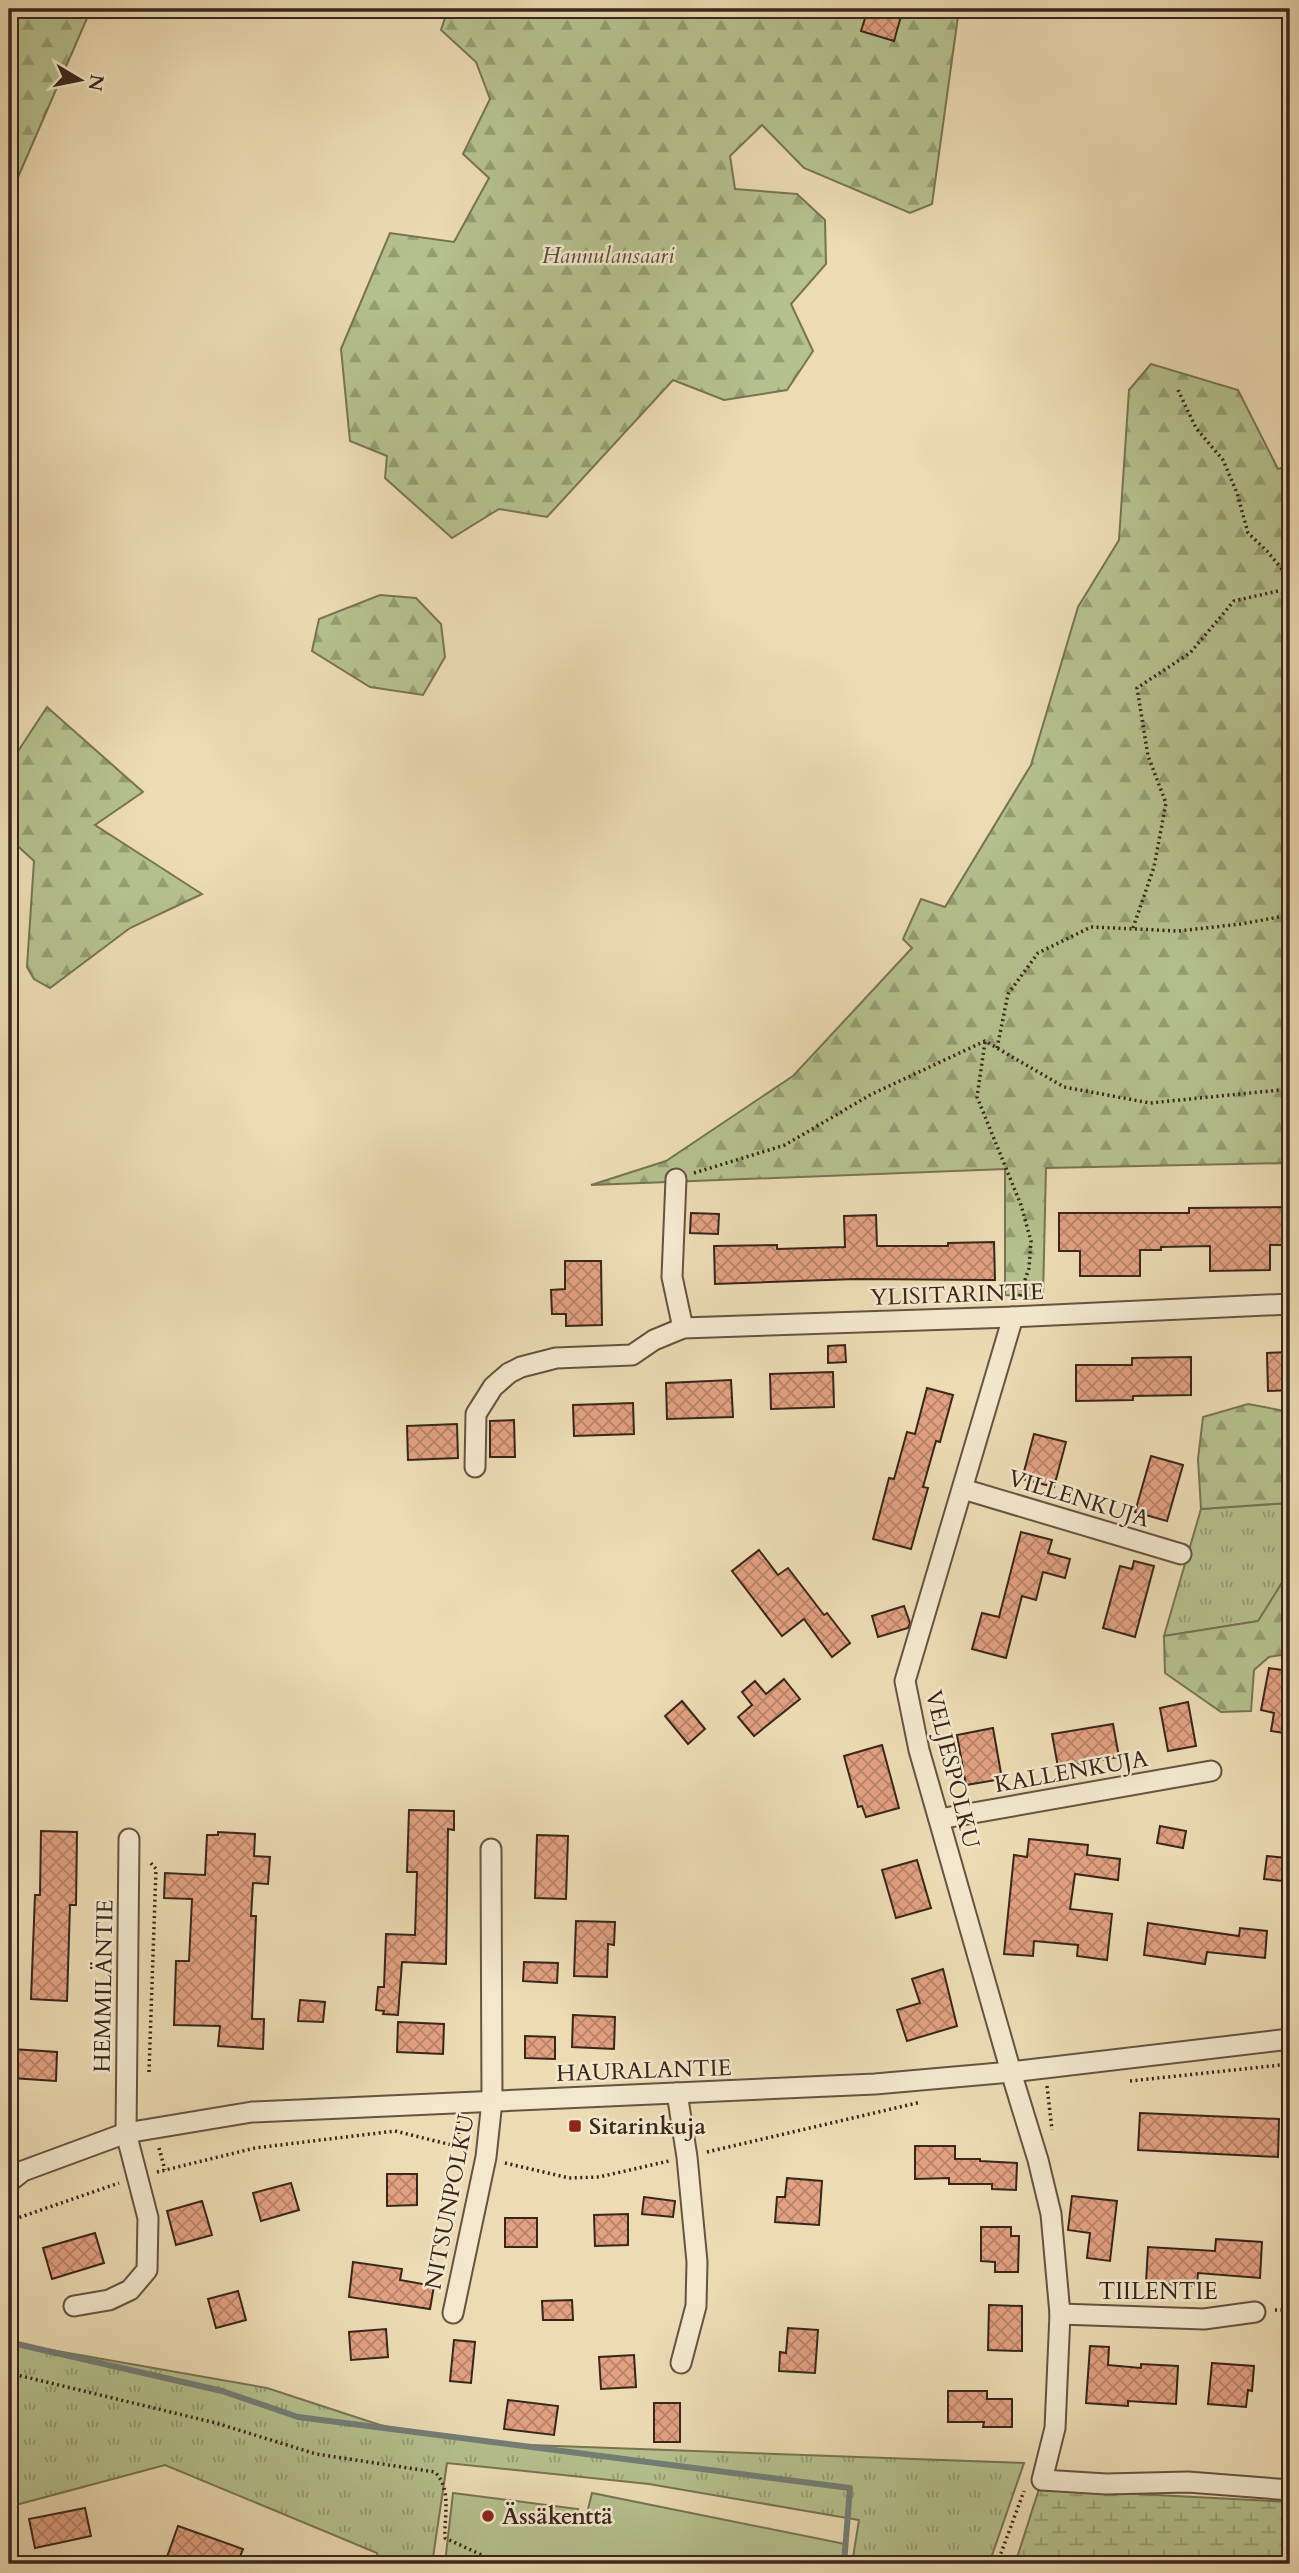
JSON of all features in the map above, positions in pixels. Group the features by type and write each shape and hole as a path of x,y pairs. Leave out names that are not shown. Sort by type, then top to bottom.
{"street":[{"path":"676,1179 672,1277 683,1328"},
{"name":"YLISITARINTIE","path":"475,1467 477,1415 493,1387 509,1373 556,1357 632,1355 654,1340 683,1328 1290,1304"},
{"name":"VELJESPOLKU","path":"1013,1317 905,1681 919,1750 1038,2160 1051,2214 1060,2314 1055,2428 1042,2480"},
{"name":"VILLENKUJA","path":"963,1489 1181,1554"},
{"name":"KALLENKUJA","path":"939,1819 1211,1771"},
{"name":"HEMMILÄNTIE","path":"74,2306 109,2300 130,2290 147,2270 148,2218 126,2133 129,1839"},
{"path":"491,1850 492,2101"},
{"name":"HAURALANTIE","path":"9,2182 23,2171 126,2133 252,2112 875,2084 1011,2072 1290,2039"},
{"path":"677,2093 687,2157 696,2262 696,2306 681,2363"},
{"name":"NITSUNPOLKU","path":"453,2313 486,2157 492,2101"},
{"name":"TIILENTIE","path":"1060,2314 1205,2319 1255,2312"},
{"path":"1042,2480 1106,2484 1188,2482 1290,2490"}],"path":[{"path":"1178,390 1196,428 1223,460 1237,494 1248,533 1290,579"},
{"path":"1132,928 1154,867 1166,803 1148,756 1137,688 1190,653 1234,601 1278,591 1290,596"},
{"path":"997,1048 1009,994 1038,953 1091,927 1178,931 1290,915"},
{"path":"985,1041 1064,1087 1150,1103 1290,1089"},
{"path":"676,1179 785,1144 870,1095 985,1041"},
{"path":"985,1041 976,1097 1021,1205 1031,1241 1029,1268 1013,1317"},
{"path":"129,1839 156,1869 149,2082"},
{"path":"1128,2081 1290,2064"},
{"path":"1017,2093 1048,2089 1053,2137"},
{"path":"9,2221 138,2177 255,2148 395,2131 459,2146 486,2157 539,2172 569,2178 599,2177 928,2101"},
{"path":"153,2128 165,2170"},
{"path":"9,2373 216,2423 316,2454 435,2472 444,2481 445,2538 501,2564"},
{"path":"997,2564 1026,2484 1042,2480"}],"green space":[{"path":"9,9 91,9 9,198"},
{"name":"Hannulansaari","path":"448,9 959,9 932,204 910,213 804,168 762,125 730,156 735,189 797,194 825,220 826,264 791,304 813,351 787,390 724,400 673,380 547,517 499,509 452,538 385,478 387,456 350,441 341,349 390,233 454,242 489,178 463,154 490,99 476,62 441,30"},
{"path":"1151,364 1238,390 1278,469 1290,465 1290,1163 1046,1168 1043,1297 1005,1295 1005,1169 591,1185 666,1161 793,1076 912,948 903,939 921,899 945,907 1031,765 1078,607 1119,540 1129,390"},
{"path":"380,595 416,598 441,624 445,657 423,695 370,687 312,651 319,619"},
{"path":"47,707 143,792 95,825 202,894 130,928 50,988 34,979 27,967 34,861 9,838 9,765"},
{"path":"1248,1404 1290,1412 1290,1523 1288,1503 1201,1509 1198,1459 1203,1417"},
{"path":"1289,1503 1290,1570 1259,1621 1164,1636 1201,1509"},
{"path":"1290,1570 1290,1654 1269,1657 1254,1670 1251,1711 1221,1712 1165,1673 1164,1636 1258,1621"},
{"path":"9,2340 17,2344 267,2388 380,2425 430,2435 502,2444 1024,2463 989,2564 852,2564 859,2520 649,2484 447,2463 432,2564 379,2564 377,2553 165,2465 12,2506 9,2500"},
{"path":"1039,2489 1290,2502 1290,2564 1015,2564"},
{"path":"453,2493 578,2509 575,2519 585,2521 592,2493 845,2544 841,2564 445,2563"}],"building":[{"path":"868,9 903,9 894,41 861,31"},
{"path":"1288,1207 1288,1245 1270,1245 1270,1270 1210,1271 1210,1246 1161,1247 1161,1250 1140,1250 1140,1276 1080,1276 1080,1251 1059,1251 1059,1213 1189,1213 1189,1208"},
{"path":"691,1213 719,1214 718,1234 690,1233"},
{"path":"876,1215 877,1246 948,1246 948,1243 994,1242 995,1280 856,1279 715,1284 714,1246 777,1245 777,1249 845,1247 844,1216"},
{"path":"565,1261 601,1261 602,1325 566,1326 566,1314 552,1314 551,1290 565,1289"},
{"path":"845,1345 846,1362 828,1363 828,1346"},
{"path":"1290,1352 1290,1390 1268,1391 1267,1353"},
{"path":"1191,1357 1191,1395 1076,1401 1076,1365 1132,1365 1132,1358"},
{"path":"833,1372 834,1407 771,1409 770,1374"},
{"path":"731,1380 733,1417 667,1419 666,1383"},
{"path":"927,1388 953,1395 940,1442 936,1441 923,1487 928,1488 911,1549 873,1539 889,1478 894,1479 907,1432 915,1434"},
{"path":"633,1403 634,1434 574,1436 573,1405"},
{"path":"514,1420 515,1457 490,1457 490,1421"},
{"path":"457,1424 458,1458 408,1460 407,1426"},
{"path":"1034,1434 1066,1442 1054,1487 1022,1479"},
{"path":"1151,1456 1183,1465 1167,1521 1135,1512"},
{"path":"1021,1532 1052,1540 1048,1553 1070,1559 1065,1578 1043,1572 1036,1600 1022,1596 1006,1658 972,1649 982,1613 999,1617"},
{"path":"759,1550 778,1575 788,1568 824,1615 827,1613 850,1643 832,1657 804,1619 782,1636 732,1571"},
{"path":"1134,1561 1154,1566 1135,1637 1103,1628 1120,1566 1132,1569"},
{"path":"904,1606 910,1623 908,1628 878,1637 872,1616"},
{"path":"1269,1668 1290,1671 1290,1734 1271,1731 1274,1713 1261,1710"},
{"path":"784,1679 800,1699 754,1736 738,1717 752,1705 742,1692 755,1681 766,1694"},
{"path":"682,1701 705,1729 688,1744 665,1716"},
{"path":"1188,1702 1196,1746 1168,1751 1160,1708"},
{"path":"1113,1724 1119,1757 1058,1767 1052,1734"},
{"path":"993,1728 1002,1779 966,1785 957,1735"},
{"path":"882,1745 899,1808 866,1817 862,1806 858,1807 844,1756"},
{"path":"409,1810 454,1811 454,1830 448,1829 446,1964 402,1962 398,2015 383,2014 384,2011 376,2010 378,1987 384,1987 386,1934 415,1935 417,1872 407,1872"},
{"path":"1160,1826 1186,1831 1183,1848 1157,1843"},
{"path":"41,1831 77,1832 76,1905 70,1905 67,2001 31,1999 35,1895 40,1895"},
{"path":"218,1832 255,1834 254,1856 270,1857 268,1884 253,1883 251,1916 256,1916 252,2019 264,2019 263,2049 218,2046 220,2026 174,2025 176,1961 189,1961 192,1899 164,1898 165,1873 205,1875 207,1835 218,1835"},
{"path":"537,1835 568,1836 566,1899 535,1898"},
{"path":"1029,1839 1088,1845 1087,1855 1120,1859 1118,1880 1075,1874 1070,1909 1112,1914 1107,1960 1077,1956 1078,1945 1034,1941 1033,1956 1004,1954 1014,1855 1027,1857"},
{"path":"1267,1856 1286,1858 1283,1881 1264,1879"},
{"path":"917,1860 931,1908 896,1918 882,1870"},
{"path":"576,1921 615,1922 614,1945 608,1944 607,1977 574,1976"},
{"path":"1148,1923 1239,1936 1240,1928 1267,1931 1265,1958 1207,1952 1205,1964 1144,1955"},
{"path":"524,1962 558,1963 557,1983 523,1981"},
{"path":"943,1969 957,2026 907,2041 897,2010 920,2003 912,1979"},
{"path":"300,2000 325,2002 323,2022 298,2021"},
{"path":"573,2015 615,2017 614,2049 572,2047"},
{"path":"398,2022 444,2024 443,2054 397,2052"},
{"path":"525,2036 555,2037 555,2059 525,2058"},
{"path":"12,2049 57,2052 56,2081 11,2078"},
{"path":"1140,2113 1279,2119 1278,2157 1138,2150"},
{"path":"915,2146 955,2146 955,2159 1017,2163 1016,2190 992,2189 992,2184 949,2184 949,2178 915,2179"},
{"path":"387,2174 417,2174 417,2205 387,2206"},
{"path":"787,2178 822,2181 819,2225 775,2222 777,2197 785,2197"},
{"path":"291,2183 299,2210 261,2221 253,2193"},
{"path":"1072,2196 1117,2201 1110,2261 1087,2258 1090,2233 1068,2230"},
{"path":"644,2197 675,2201 673,2217 642,2214"},
{"path":"202,2201 212,2235 176,2245 167,2211"},
{"path":"628,2214 628,2245 595,2246 594,2215"},
{"path":"505,2218 537,2218 537,2247 505,2247"},
{"path":"981,2227 1011,2227 1011,2236 1019,2236 1018,2272 995,2272 995,2262 981,2261"},
{"path":"95,2233 104,2263 52,2279 43,2248"},
{"path":"1216,2239 1262,2242 1260,2278 1198,2273 1197,2286 1146,2283 1148,2247 1215,2251"},
{"path":"353,2262 402,2269 400,2280 434,2286 430,2309 349,2297"},
{"path":"238,2291 246,2320 216,2328 208,2299"},
{"path":"572,2300 573,2320 543,2320 542,2301"},
{"path":"989,2305 1022,2306 1022,2351 988,2350"},
{"path":"788,2328 818,2330 815,2373 779,2371 780,2352 786,2353"},
{"path":"386,2329 388,2357 351,2360 349,2332"},
{"path":"454,2340 475,2342 471,2383 450,2381"},
{"path":"1090,2346 1109,2347 1108,2365 1141,2368 1141,2364 1178,2366 1176,2404 1128,2401 1128,2406 1086,2403"},
{"path":"634,2355 636,2387 601,2389 599,2357"},
{"path":"1212,2363 1254,2366 1252,2391 1248,2390 1246,2407 1208,2404"},
{"path":"948,2391 987,2391 987,2399 1012,2399 1012,2427 983,2427 984,2422 948,2422"},
{"path":"508,2400 558,2406 554,2435 504,2429"},
{"path":"654,2403 680,2403 680,2442 654,2442"},
{"path":"85,2508 91,2536 35,2548 29,2519"},
{"path":"178,2526 243,2549 237,2564 185,2564 167,2557"}],"waterway":[{"path":"9,2340 222,2391 298,2417 850,2488 844,2564"}],"place":[{"name":"Sitarinkuja","path":"575,2126"},
{"name":"Ässäkenttä","path":"488,2516"}]}
